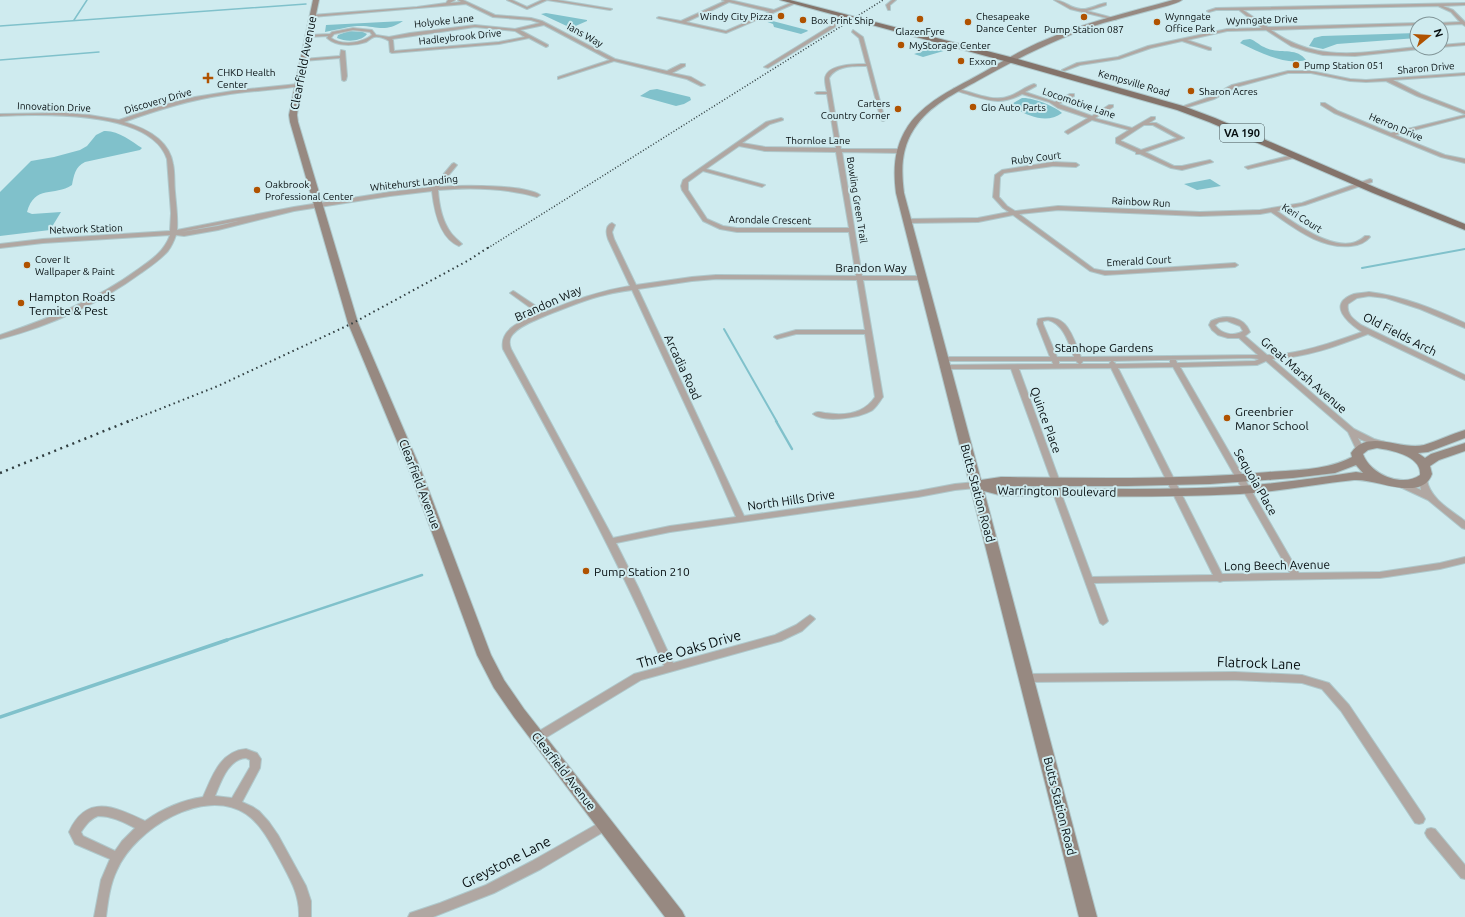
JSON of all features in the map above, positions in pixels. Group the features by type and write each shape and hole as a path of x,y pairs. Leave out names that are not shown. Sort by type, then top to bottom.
{"main road":[{"name":"Kempsville Road","path":"783,0 1009,58 1064,70 1189,105 1370,182 1465,220"},
{"name":"Kempsville Road","path":"802,0 1180,108 1220,123 1465,228"}],"street":[{"name":"Clearfield Avenue","path":"316,0 298,87 293,115 294,122 354,323 415,470 484,655 500,684 538,737 676,917"},
{"path":"447,4 449,1 453,0"},
{"name":"Ians Way","path":"460,0 494,16 531,19 544,24 614,60 692,79 703,85"},
{"path":"509,0 527,8 544,0"},
{"path":"549,0 610,9"},
{"path":"571,3 584,0 589,2 585,5"},
{"path":"724,0 773,11"},
{"path":"889,9 888,5 894,0"},
{"path":"1056,0 1064,5 1082,11 1111,18 1179,0"},
{"path":"1111,18 1164,0"},
{"path":"680,23 729,1"},
{"path":"312,16 466,3"},
{"path":"659,18 726,32 794,3"},
{"path":"1082,11 1105,4"},
{"path":"1438,4 1452,11 1464,24"},
{"path":"1209,11 1216,9 1465,4"},
{"path":"1240,9 1287,42 1297,47 1325,53 1349,54 1409,49"},
{"path":"700,14 718,18"},
{"path":"766,67 834,26 835,20 843,15"},
{"name":"Butts Station Road","path":"1088,917 1027,678 921,278 897,179 900,151 906,136 919,116 934,102 1046,37 1111,18"},
{"path":"515,30 544,24"},
{"name":"Wynngate Drive","path":"1064,70 1079,64 1119,58 1150,47 1227,30 1409,24"},
{"path":"1449,24 1464,24"},
{"name":"Holyoke Lane","path":"373,36 388,38 469,26 515,30 546,46"},
{"path":"308,38 330,36 345,30 360,29 374,33 373,36 361,41 347,43 334,42 330,40 330,36"},
{"path":"853,31 860,37 883,120"},
{"name":"Hadleybrook Drive","path":"388,38 392,42 392,52 499,43 530,37"},
{"path":"1182,40 1209,49"},
{"path":"1449,45 1465,44"},
{"path":"343,51 342,57 346,70 344,80"},
{"path":"303,60 342,57"},
{"path":"560,78 614,60"},
{"path":"668,73 683,65"},
{"name":"Bowling Green Trail","path":"817,414 826,416 847,416 865,411 877,401 879,394 827,78 829,74 836,69 846,66 867,66"},
{"name":"Sharon Drive","path":"1180,108 1212,98 1234,86 1288,72 1311,72 1359,81 1465,74"},
{"path":"1388,80 1419,95 1465,113"},
{"path":"955,89 998,100 1008,99 1034,85"},
{"name":"Discovery Drive","path":"119,122 158,108 193,99 250,90 298,87"},
{"name":"Discovery Drive","path":"127,124 163,111 196,102 254,92 298,87"},
{"name":"Locomotive Lane","path":"1020,92 1133,130"},
{"path":"817,93 829,93"},
{"path":"1055,104 1072,95"},
{"name":"Herron Drive","path":"1323,104 1336,112 1443,156 1465,161"},
{"path":"1068,132 1111,106"},
{"name":"Innovation Drive","path":"0,115 71,114 119,122 148,133 167,151 172,183 174,224 173,234 168,248 159,257 118,285 60,315 0,337"},
{"path":"1391,134 1465,116"},
{"path":"1153,118 1117,141 1121,145 1138,153 1173,167 1182,168 1210,162"},
{"name":"Arondale Crescent","path":"781,119 768,123 701,169 685,181 684,188 705,220 716,226 737,230 852,230"},
{"path":"1138,153 1182,138 1154,124 1144,124"},
{"name":"Thornloe Lane","path":"737,144 765,149 900,151"},
{"path":"1248,167 1296,156"},
{"name":"Ruby Court","path":"1013,214 1000,203 996,197 997,176 999,174 1008,170 1053,164 1076,165"},
{"path":"454,165 435,188 436,203 440,216 449,236 459,244"},
{"path":"701,169 762,185"},
{"name":"Rainbow Run","path":"907,221 972,221 1058,208 1212,215 1272,210 1303,204 1370,182"},
{"name":"Whitehurst Landing","path":"318,205 435,188 494,188 529,192 537,195"},
{"name":"Network Station","path":"0,246 45,240 173,234 181,230 282,210 318,205"},
{"name":"Keri Court","path":"1272,210 1318,239 1330,243 1347,245 1360,242 1367,237"},
{"name":"Emerald Court","path":"1013,214 1086,267 1099,272 1115,273 1235,265"},
{"name":"Arcadia Road","path":"612,225 609,232 611,239 741,519"},
{"name":"Brandon Way","path":"670,668 649,618 611,541 507,349 507,338 515,328 544,314 593,295 633,287 716,277 921,278"},
{"path":"513,293 544,314"},
{"name":"Old Fields Arch","path":"1465,326 1414,304 1395,298 1371,294 1352,298 1346,302 1344,307 1349,319 1368,332 1465,378"},
{"path":"1058,366 1040,324 1040,320 1056,319 1062,324 1082,366"},
{"path":"777,337 796,332 869,332"},
{"name":"Stanhope Gardens","path":"943,363 1014,366 1082,366 1112,362 1170,358 1250,356 1266,358 1308,351 1368,332"},
{"name":"Great Marsh Avenue","path":"1241,336 1351,431 1371,441 1384,445"},
{"name":"Sequoia Place","path":"1170,358 1297,577"},
{"name":"Stanhope Gardens","path":"943,363 1008,359 1078,359 1175,365 1257,363 1266,358"},
{"path":"1008,359 1030,366"},
{"path":"1112,362 1220,579"},
{"name":"Quince Place","path":"1014,366 1056,487"},
{"name":"Great Marsh Avenue","path":"1351,431 1359,454"},
{"path":"1401,450 1424,449 1465,434"},
{"name":"Warrington Boulevard","path":"1243,484 1335,469 1345,466 1370,445 1384,445"},
{"path":"1384,445 1410,454 1423,465 1426,470 1426,476 1423,480 1424,488 1431,498"},
{"path":"1423,465 1435,457 1465,448"},
{"path":"1359,454 1365,469 1380,478 1400,484 1431,498 1465,526"},
{"name":"Warrington Boulevard","path":"976,486 1003,492 1056,487 1174,487 1243,484 1290,486 1356,476 1380,478"},
{"path":"1400,484 1409,484 1423,480"},
{"name":"North Hills Drive","path":"611,541 670,529 918,494 955,487 976,486"},
{"path":"1056,487 1103,621"},
{"name":"Long Beech Avenue","path":"1088,580 1220,579 1380,575 1440,566 1465,560"},
{"name":"Three Oaks Drive","path":"538,737 638,677 778,638 799,628 810,619"},
{"name":"Flatrock Lane","path":"1027,678 1235,676 1302,679 1324,686 1345,708 1419,819"},
{"path":"207,801 224,767 231,758 247,753 253,755 256,759 255,768 235,803"},
{"path":"100,917 105,883 116,857 133,837 145,827 174,810 207,801 235,803 249,810 260,820 273,837 299,882 304,895 305,917"},
{"path":"116,857 79,840 75,832 82,820 92,811 102,810 118,814 145,827"},
{"name":"Greystone Lane","path":"414,917 479,894 526,872 606,824"},
{"path":"1430,833 1465,874"}],"water":[{"path":"546,13 587,21 571,28 541,14"},
{"path":"765,19 808,31 801,34 774,27 773,24 762,20"},
{"path":"403,21 385,28 357,26 325,32 326,25"},
{"path":"349,31 363,32 367,34 361,39 357,40 337,38 338,35"},
{"path":"1409,33 1409,39 1337,44 1323,49 1309,46 1314,38 1322,36"},
{"path":"1250,39 1269,49 1297,53 1306,60 1281,60 1240,43 1243,40"},
{"path":"935,47 947,50 923,57 914,54"},
{"path":"657,89 690,97 691,100 676,106 640,96 650,90"},
{"path":"1022,98 1043,102 1062,113 1056,117 1042,118 1029,115 1010,105"},
{"path":"104,131 119,134 142,148 140,150 85,162 77,169 72,185 40,194 35,198 30,203 27,212 32,214 61,212 50,230 0,236 0,192 31,161 80,150 87,146 96,135"},
{"path":"1210,179 1221,186 1197,190 1184,184"}],"waterway":[{"path":"74,20 87,0"},
{"path":"0,26 306,4"},
{"path":"0,60 99,52"},
{"path":"1362,268 1465,249"},
{"path":"724,329 777,422"},
{"path":"776,421 792,449"},
{"path":"227,640 422,575"},
{"path":"0,717 227,640"}],"railway":[{"path":"488,248 883,0"},
{"path":"127,422 218,386 353,323 469,260 489,247"},
{"path":"0,473 129,421"}],"place":[{"name":"Windy City Pizza","path":"781,16"},
{"name":"Pump Station 087","path":"1084,17"},
{"name":"GlazenFyre","path":"920,19"},
{"name":"Box Print Ship","path":"803,20"},
{"name":"Chesapeake Dance Center","path":"968,22"},
{"name":"Wynngate Office Park","path":"1157,22"},
{"name":"MyStorage Center","path":"901,45"},
{"name":"Exxon","path":"961,61"},
{"name":"Pump Station 051","path":"1296,65"},
{"name":"CHKD Health Center","path":"208,78"},
{"name":"Sharon Acres","path":"1191,91"},
{"name":"Glo Auto Parts","path":"973,107"},
{"name":"Carters Country Corner","path":"898,109"},
{"name":"Oakbrook Professional Center","path":"257,190"},
{"name":"Cover It Wallpaper & Paint","path":"27,265"},
{"name":"Hampton Roads Termite & Pest","path":"21,303"},
{"name":"Greenbrier Manor School","path":"1227,418"},
{"name":"Pump Station 210","path":"586,571"}]}
